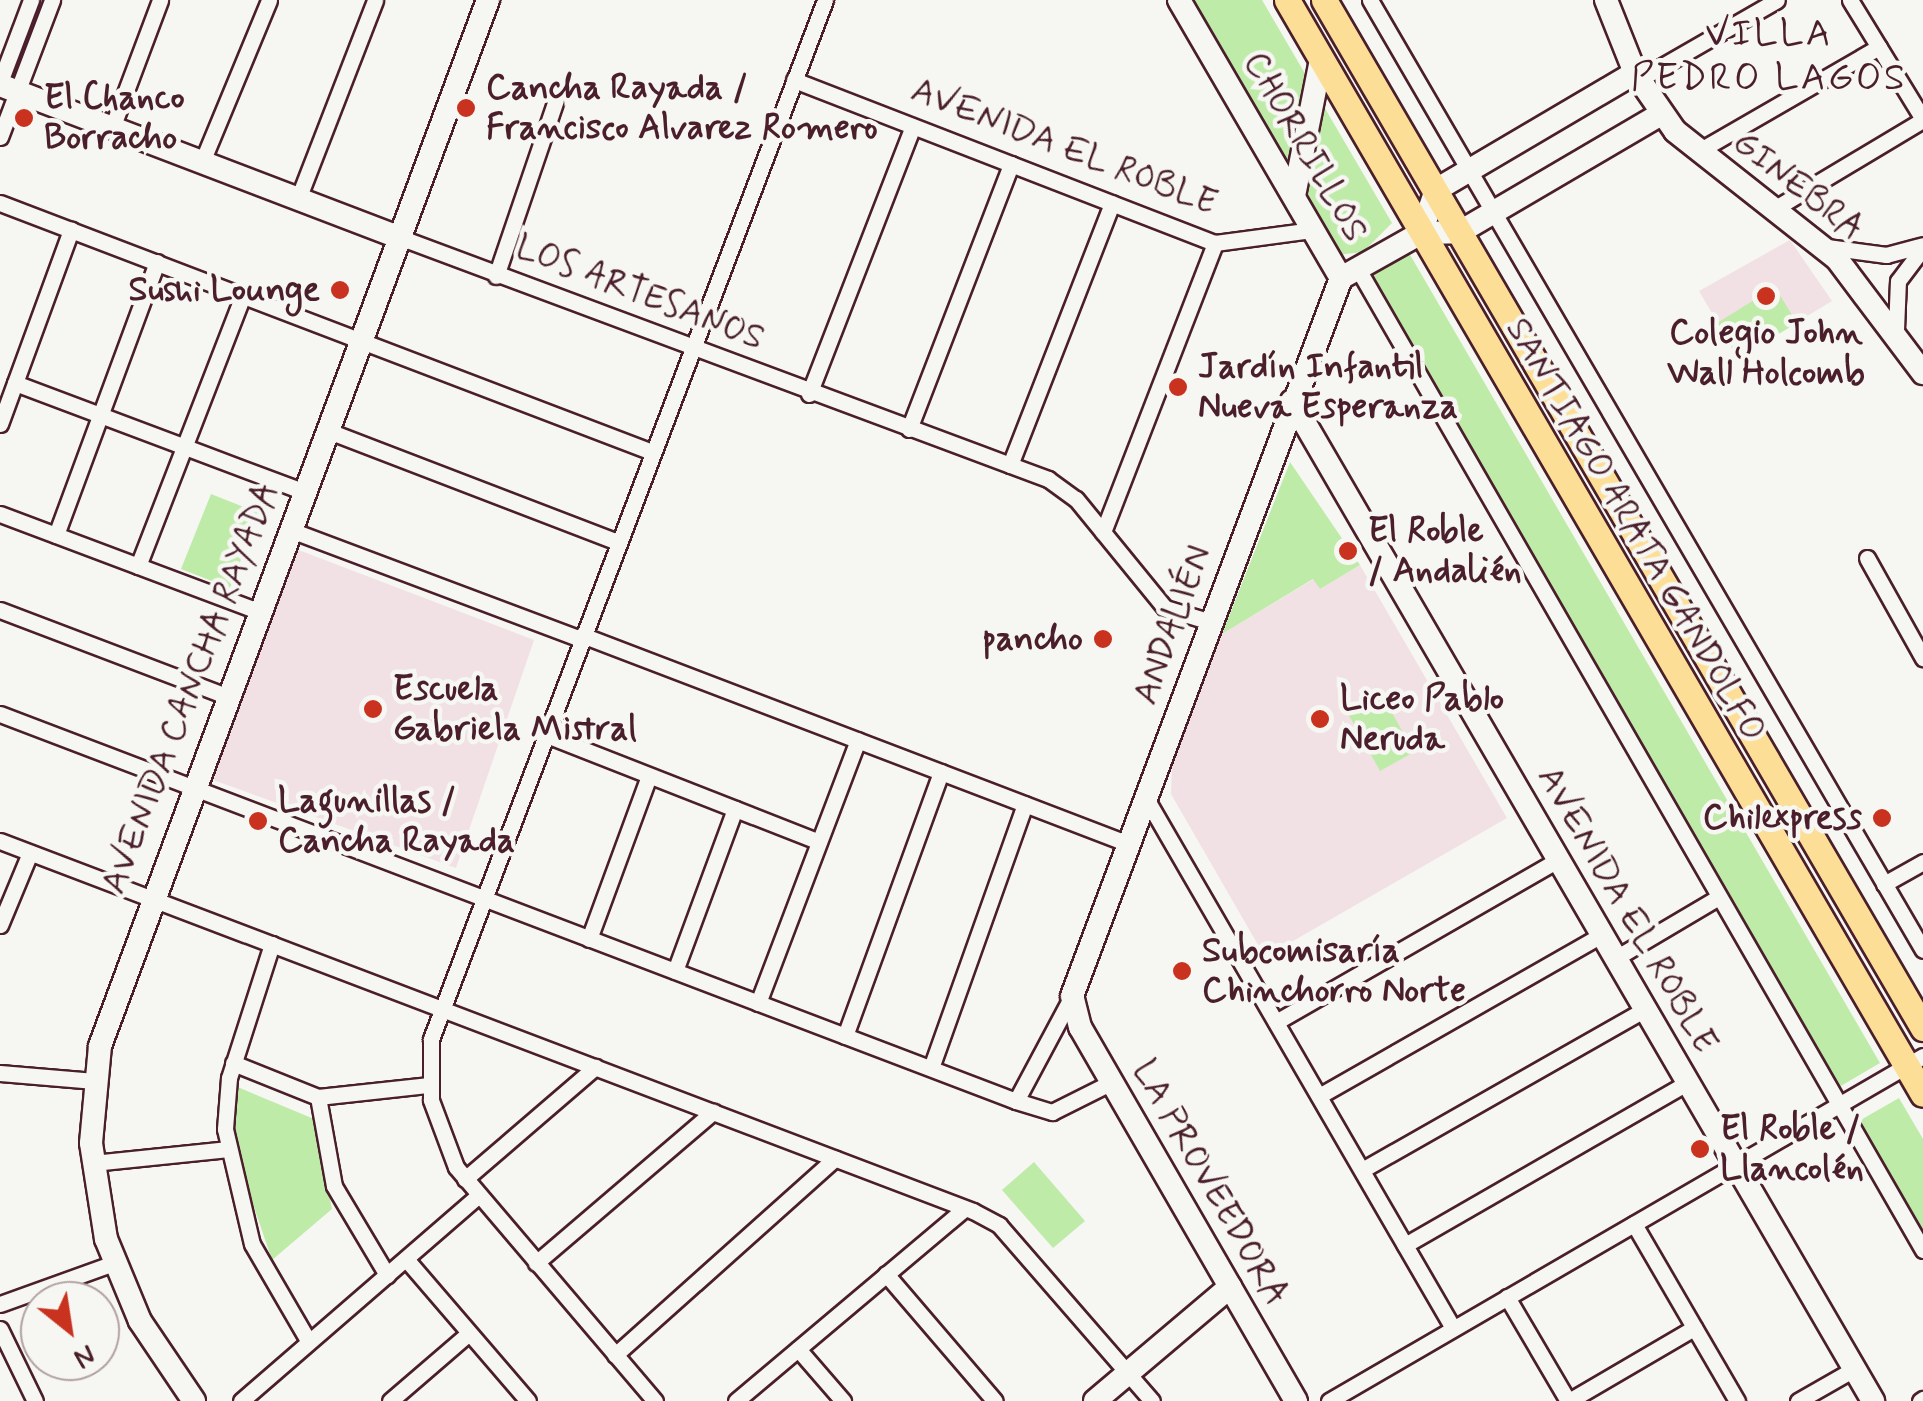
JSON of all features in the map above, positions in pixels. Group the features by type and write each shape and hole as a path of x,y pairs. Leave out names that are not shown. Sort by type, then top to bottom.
{"main road":[{"name":"SANTIAGO ARATA GANDOLFO","path":"1287,0 1421,233 1915,1061 1923,1094"},
{"name":"SANTIAGO ARATA GANDOLFO","path":"1324,0 1923,1028"}],"street":[{"path":"0,137 6,86 31,0"},
{"path":"6,86 52,0"},
{"path":"112,128 160,0"},
{"path":"202,162 269,0"},
{"path":"298,199 375,0"},
{"name":"AVENIDA CANCHA RAYADA","path":"194,1401 152,1342 114,1263 92,1164 94,1081 149,898 488,0"},
{"path":"655,1401 464,1179 429,1085 439,1008 825,0"},
{"name":"CHORRILLOS","path":"1179,0 1313,230 1349,274"},
{"name":"SANTIAGO ARATA GANDOLFO","path":"1370,0 1923,950"},
{"name":"GINEBRA","path":"1606,0 1636,76 1661,114 1697,152 1824,246 1896,330 1923,374"},
{"path":"1421,233 1436,190 1777,0"},
{"path":"1774,209 1923,119 1850,0"},
{"path":"1697,152 1878,47"},
{"path":"1294,196 1322,60"},
{"name":"AVENIDA EL ROBLE","path":"794,80 1215,243 1313,230"},
{"name":"LOS ARTESANOS","path":"6,86 690,352 1010,465 1069,491 1166,608 1211,622"},
{"path":"496,276 556,100"},
{"path":"1661,114 1460,232 1421,233 1349,274 1923,1250"},
{"path":"810,394 913,126"},
{"path":"909,430 1011,164"},
{"path":"0,203 652,452"},
{"path":"1010,465 1112,203"},
{"path":"0,424 70,230"},
{"path":"1103,532 1215,243"},
{"path":"1824,246 1886,255 1923,246"},
{"path":"1896,330 1898,281 1923,246"},
{"path":"56,535 157,262"},
{"name":"ANDALIÉN","path":"1072,996 1292,401 1349,274"},
{"path":"138,566 243,295"},
{"path":"15,383 303,492"},
{"name":"AVENIDA EL ROBLE","path":"1292,401 1873,1401"},
{"path":"326,430 618,542"},
{"path":"0,514 258,610"},
{"path":"288,529 1130,844"},
{"path":"1867,558 1923,658"},
{"path":"0,610 226,696"},
{"path":"0,714 1016,1101 1052,1112 1112,1082"},
{"path":"544,734 819,842"},
{"path":"758,1003 858,740"},
{"path":"845,1036 941,772"},
{"path":"590,938 649,776"},
{"path":"1147,800 1454,1328"},
{"path":"931,1068 1025,804"},
{"path":"675,971 736,809"},
{"path":"0,841 969,1209 999,1224 1152,1401"},
{"path":"0,925 30,852"},
{"path":"1276,1022 1556,861"},
{"path":"1884,884 1923,862"},
{"path":"1614,959 1718,897"},
{"path":"1318,1096 1600,936"},
{"path":"272,944 233,1063 228,1150 252,1244 309,1342"},
{"path":"1016,1101 1072,996"},
{"name":"LA PROVEEDORA","path":"1072,996 1112,1082 1296,1401"},
{"path":"1362,1170 1644,1010"},
{"path":"1328,1401 1915,1061"},
{"path":"233,1063 318,1097 429,1085"},
{"path":"464,1179 595,1067"},
{"path":"0,1073 94,1081"},
{"path":"1405,1245 1687,1082"},
{"path":"318,1097 334,1186 387,1274"},
{"path":"536,1263 714,1112"},
{"path":"92,1164 228,1150"},
{"path":"615,1355 835,1158"},
{"path":"241,1401 478,1196"},
{"path":"736,1401 969,1209"},
{"path":"1634,1224 1736,1401"},
{"path":"406,1259 528,1401"},
{"path":"0,1304 114,1263"},
{"path":"886,1274 996,1401"},
{"path":"1094,1401 1230,1287"},
{"path":"1507,1297 1568,1401 1694,1328"},
{"path":"0,1329 34,1401"},
{"path":"390,1401 469,1333"},
{"path":"798,1349 842,1401"},
{"path":"1798,1401 1854,1369"}],"shaded area":[{"name":"Colegio John Wall Holcomb","path":"1790,240 1832,301 1738,358 1699,291"},
{"name":"Escuela Gabriela Mistral","path":"296,549 534,640 456,868 208,778"},
{"name":"Liceo Pablo Neruda","path":"1360,565 1507,818 1265,957 1171,794 1172,767 1222,634 1314,579 1320,589"}],"green space":[{"path":"1189,0 1262,0 1307,77 1288,175"},
{"path":"1323,105 1392,223 1363,252 1336,255 1303,198"},
{"path":"1409,253 1880,1063 1839,1087 1372,274"},
{"path":"1775,287 1797,323 1738,358 1717,323"},
{"path":"1290,462 1360,565 1320,589 1313,579 1222,634"},
{"path":"211,494 259,513 230,588 181,569"},
{"path":"1382,695 1414,752 1380,771 1348,714"},
{"path":"235,1086 314,1119 332,1209 272,1260 232,1142"},
{"path":"1899,1098 1923,1139 1923,1244 1852,1125"},
{"path":"1034,1162 1085,1221 1053,1248 1002,1190"}],"place":[{"name":"Cancha Rayada / Francisco Alvarez Romero","path":"466,108"},
{"name":"El Chanco Borracho","path":"24,118"},
{"name":"Sushi Lounge","path":"340,290"},
{"name":"Colegio John Wall Holcomb","path":"1766,296"},
{"name":"Jardín Infantil Nueva Esperanza","path":"1178,387"},
{"name":"El Roble / Andalién","path":"1348,551"},
{"name":"pancho","path":"1103,639"},
{"name":"Escuela Gabriela Mistral","path":"373,709"},
{"name":"Liceo Pablo Neruda","path":"1320,719"},
{"name":"Chilexpress","path":"1882,818"},
{"name":"Lagunillas / Cancha Rayada","path":"258,821"},
{"name":"Subcomisaría Chinchorro Norte","path":"1182,971"},
{"name":"El Roble / Llancolén","path":"1700,1149"}],"district":[{"name":"VILLA PEDRO LAGOS","path":"1769,56"}]}
